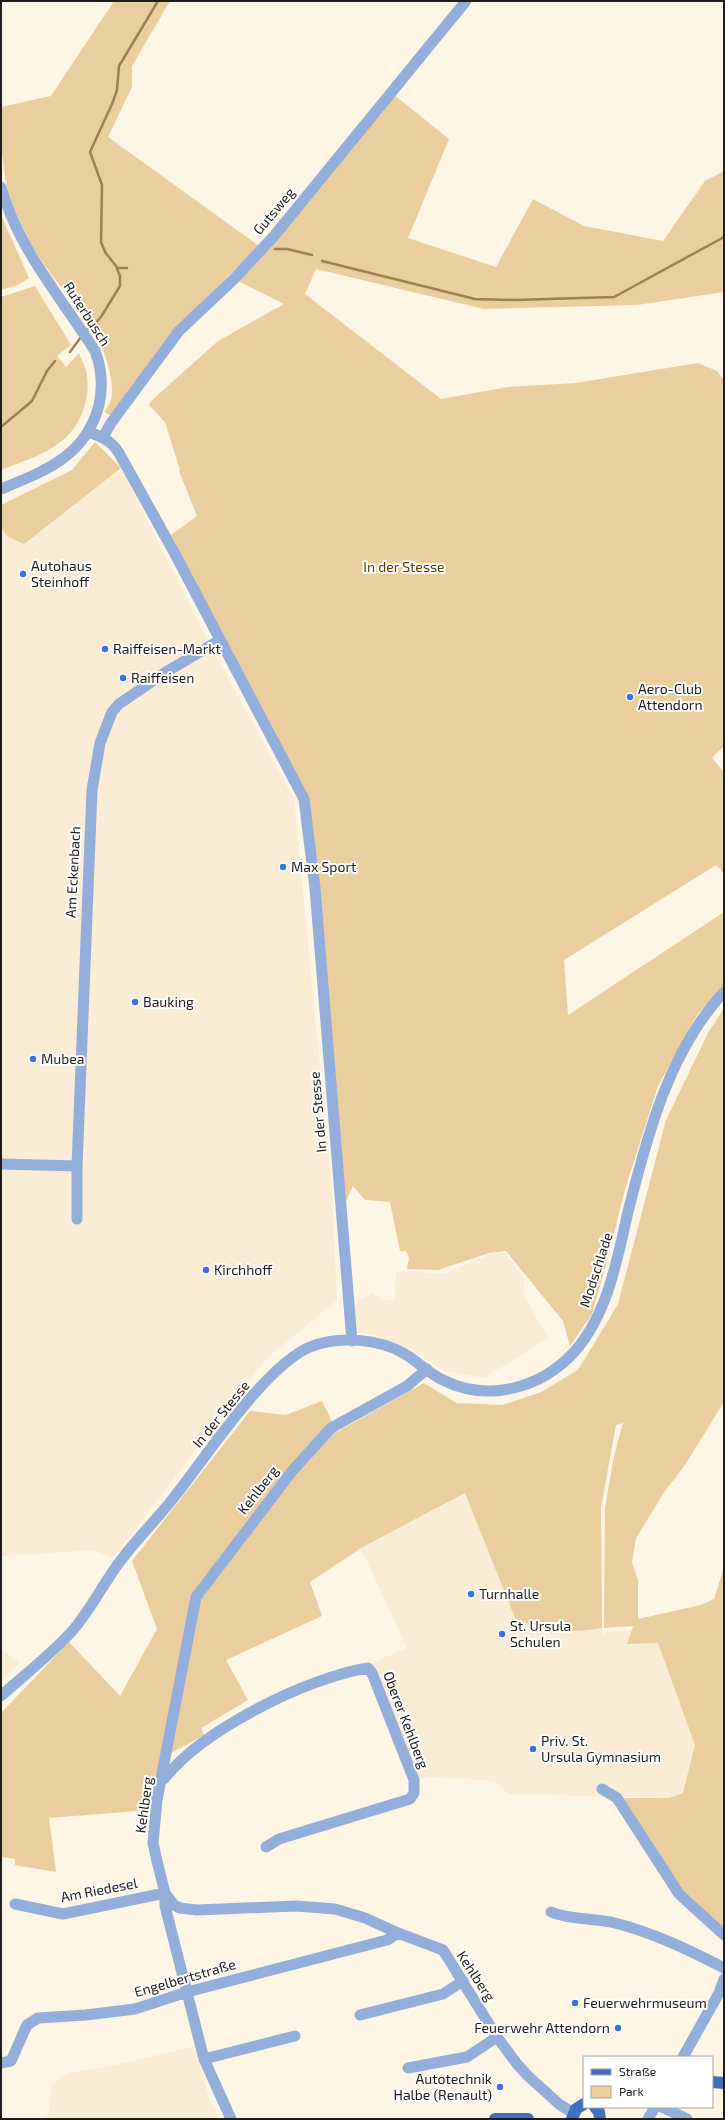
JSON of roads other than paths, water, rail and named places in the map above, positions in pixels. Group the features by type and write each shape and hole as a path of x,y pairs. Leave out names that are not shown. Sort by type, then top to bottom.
{"main road":[{"path":"713,2082 724,2083"},
{"path":"573,2116 576,2109 583,2105"},
{"path":"596,2108 599,2112 600,2119"},
{"path":"495,2119 528,2119"}],"street":[{"name":"Gutsweg","path":"103,437 110,423 179,330 234,279 274,236 466,1"},
{"name":"Ruterbusch","path":"1,187 16,230 34,260 87,339 99,361 102,381 100,401 89,432 77,447 62,459 31,477 1,489"},
{"name":"In der Stesse","path":"1,1696 72,1632 121,1561 173,1499 249,1400 281,1367 310,1347 352,1341 315,888 306,806 302,793 135,480 115,446 103,437 89,432"},
{"name":"Am Eckenbach","path":"77,1219 77,1166 89,836 92,784 100,743 108,720 119,704 166,672 220,640"},
{"name":"Modschlade","path":"352,1341 368,1342 388,1346 404,1353 450,1384 480,1390 508,1390 520,1388 553,1371 575,1351 594,1322 606,1296 644,1152 667,1085 682,1053 700,1023 724,992"},
{"path":"1,1164 77,1166"},
{"name":"Kehlberg","path":"427,1369 407,1386 331,1428 293,1470 196,1597 154,1820 153,1843 165,1893 174,1905 187,1909 296,1906 335,1909 365,1918 398,1933 443,1950 497,2037 528,2076 573,2116"},
{"name":"Oberer Kehlberg","path":"162,1781 171,1770 208,1738 245,1717 305,1686 349,1671 368,1668 372,1673 414,1780 414,1793 410,1798 279,1839 266,1847"},
{"path":"602,1788 617,1798 679,1894 724,1935"},
{"path":"165,1893 165,1906 204,2059 231,2119"},
{"name":"Am Riedesel","path":"15,1904 63,1914 165,1893"},
{"path":"552,1912 560,1916 610,1922 659,1936 724,1968"},
{"name":"Engelbertstraße","path":"1,2063 11,2061 27,2025 38,2018 86,2015 135,2009 187,1992 387,1940 398,1933"},
{"path":"684,2056 719,1993 724,1979"},
{"path":"360,2015 443,1994 462,1981"},
{"path":"204,2059 295,2036"},
{"path":"408,2068 467,2057 497,2037"},
{"path":"648,2119 654,2108"},
{"path":"664,2108 687,2119"}],"waterway":[{"path":"85,331 92,327 101,317 120,286 120,276 116,266 105,252 101,242 102,185 90,152 117,90 119,66 158,1"},
{"path":"322,261 475,299 473,299 515,300 614,297 724,237"},
{"path":"275,249 287,249 312,255"},
{"path":"117,268 127,268"},
{"path":"70,352 81,337"},
{"path":"1,427 32,401 47,371 55,361"}],"place":[{"name":"Autohaus Steinhoff","path":"23,574"},
{"name":"Raiffeisen-Markt","path":"105,649"},
{"name":"Raiffeisen","path":"123,678"},
{"name":"Aero-Club Attendorn","path":"630,697"},
{"name":"Max Sport","path":"283,867"},
{"name":"Bauking","path":"135,1002"},
{"name":"Mubea","path":"33,1059"},
{"name":"Kirchhoff","path":"206,1270"},
{"name":"Turnhalle","path":"471,1594"},
{"name":"St. Ursula Schulen","path":"502,1634"},
{"name":"Priv. St. Ursula Gymnasium","path":"533,1749"},
{"name":"Feuerwehrmuseum","path":"575,2003"},
{"name":"Feuerwehr Attendorn","path":"618,2028"},
{"name":"Autotechnik Halbe (Renault)","path":"500,2087"}]}
